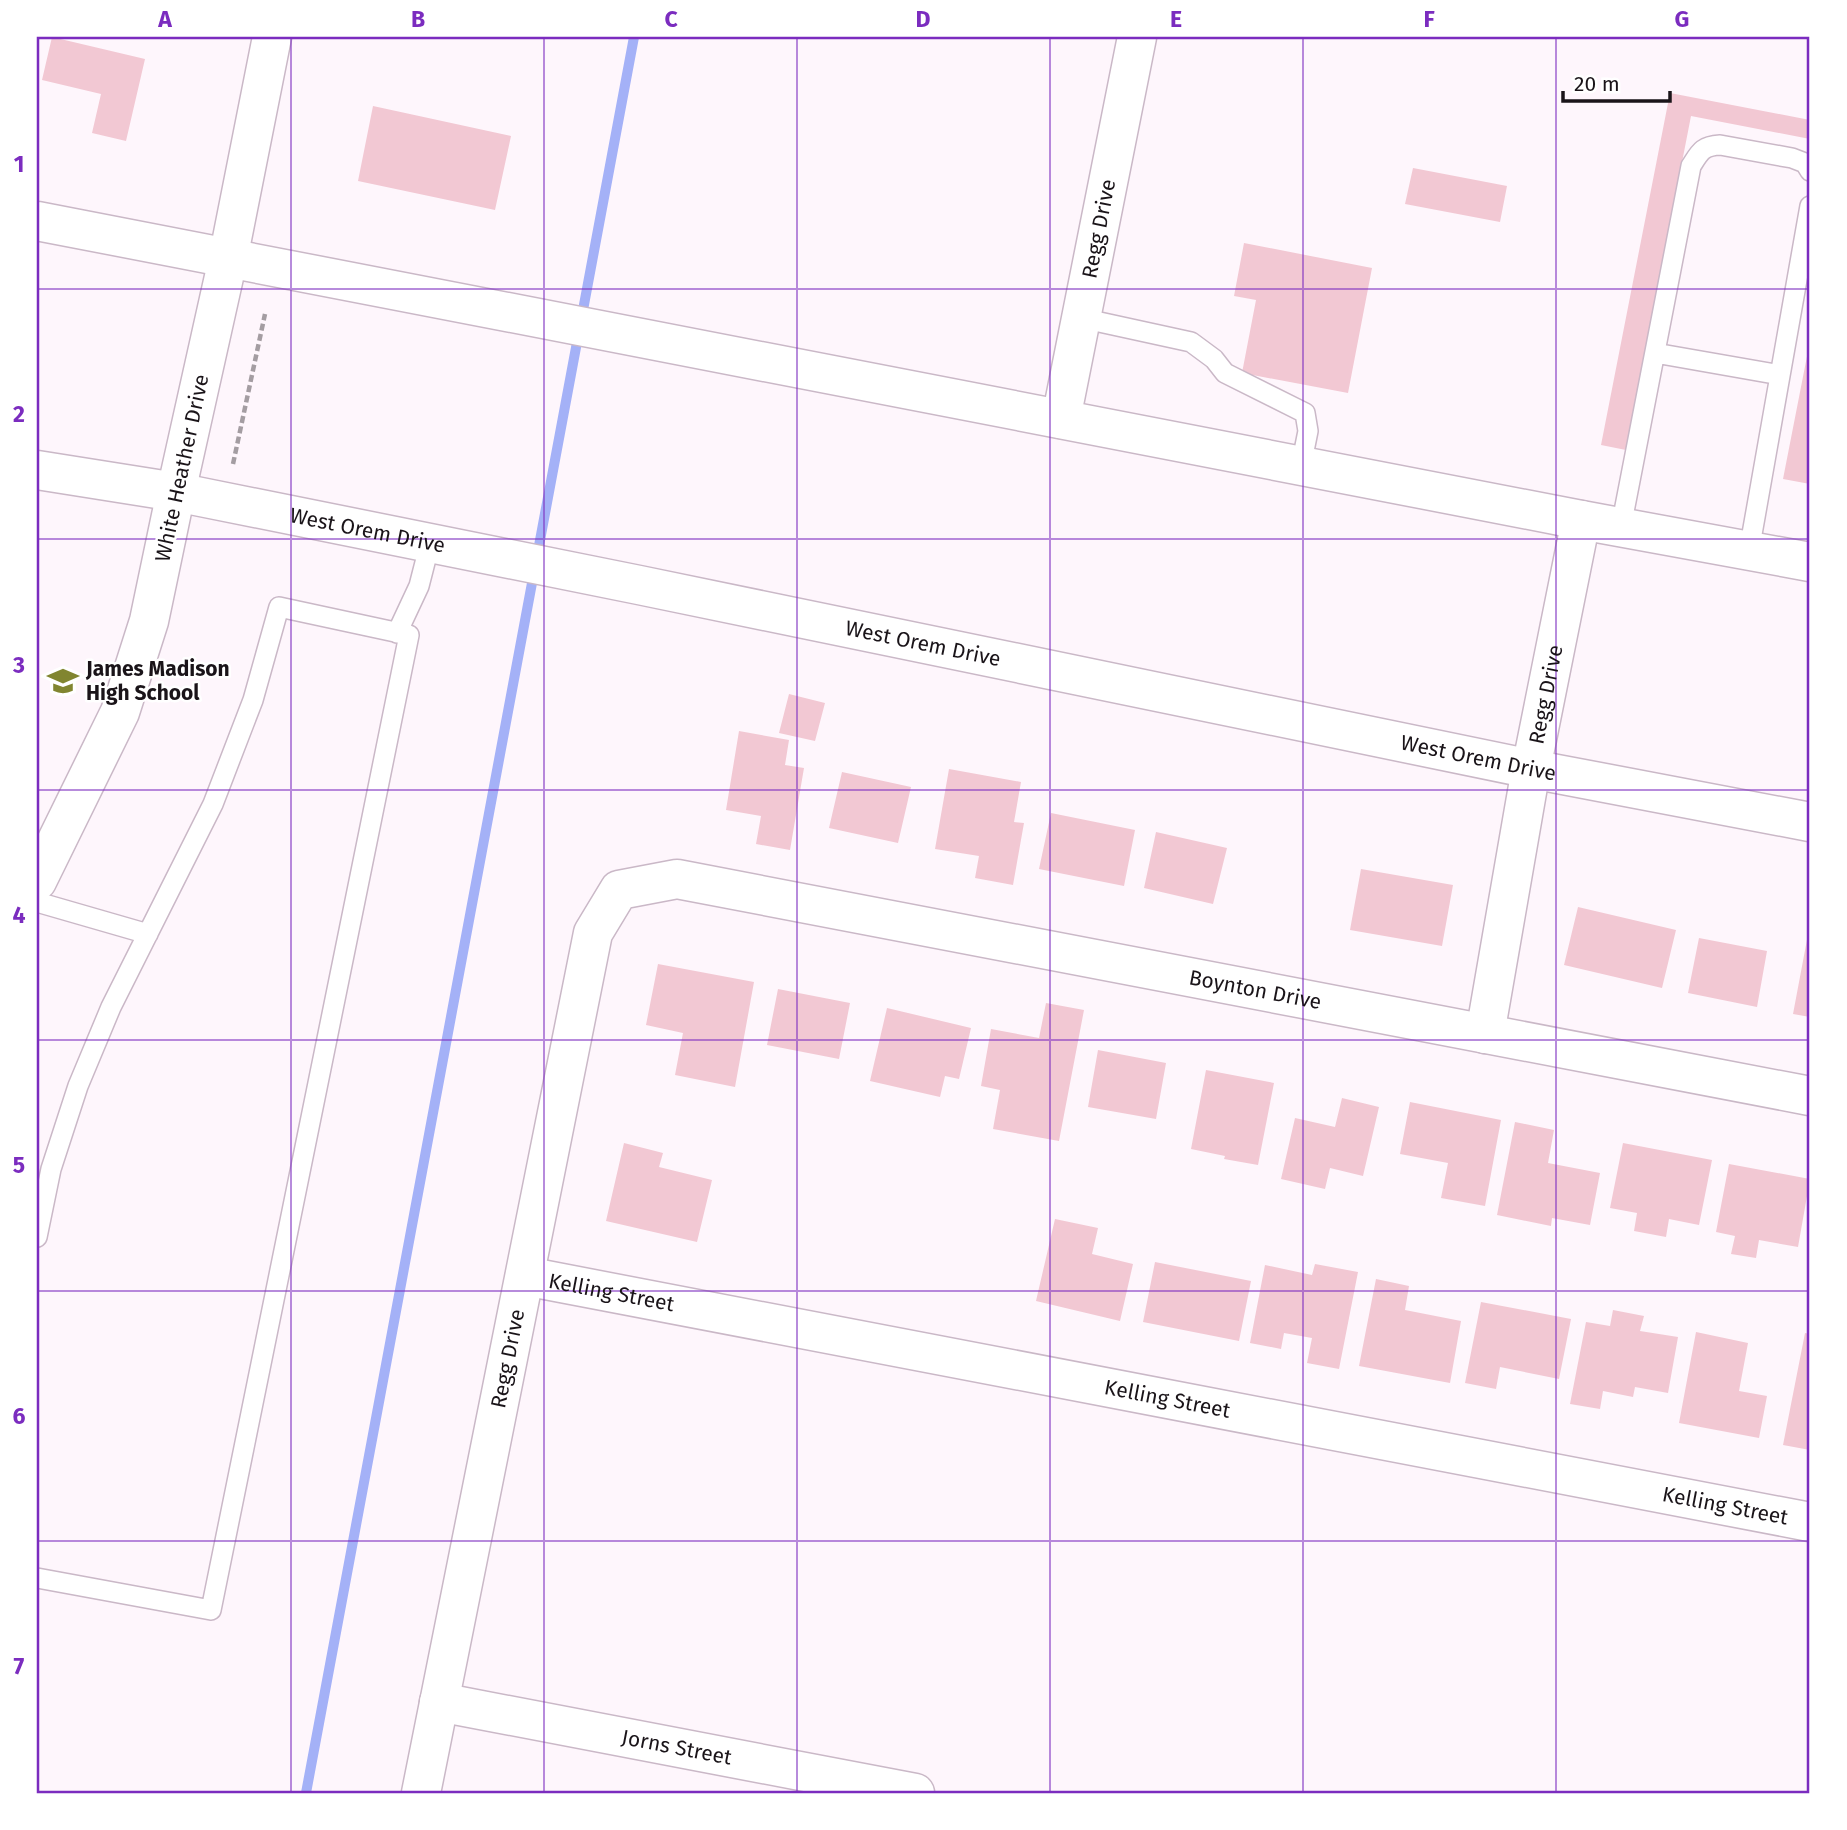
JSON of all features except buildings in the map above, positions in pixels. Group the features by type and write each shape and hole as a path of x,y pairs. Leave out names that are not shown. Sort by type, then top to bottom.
{"street":[{"name":"White Heather Drive","path":"37,881 120,712 149,621 228,259 272,37"},
{"name":"Regg Drive","path":"1061,419 1137,37"},
{"path":"37,222 1810,562"},
{"name":"West Orem Drive","path":"37,470 176,492 1531,769 1810,821"},
{"name":"Regg Drive","path":"1485,1034 1531,769 1581,520"},
{"name":"Regg Drive","path":"421,1793 593,933 619,890 677,879 702,884"},
{"name":"Boynton Drive","path":"702,884 1810,1097"},
{"name":"Kelling Street","path":"525,1276 1810,1522"},
{"name":"Jorns Street","path":"439,1702 915,1793"}],"lane":[{"path":"1620,527 1691,166 1700,152 1709,146 1720,145 1792,158 1805,163 1810,171"},
{"path":"1749,551 1810,206"},
{"path":"1082,318 1191,342 1214,359 1225,373 1305,413 1308,431 1301,466"},
{"path":"1655,353 1780,375"},
{"path":"397,633 419,586 446,546"},
{"path":"37,1237 51,1169 79,1086 111,1007 213,804 253,700 279,607 409,635 211,1610 37,1578"},
{"path":"37,902 148,934"}],"path":[{"path":"233,464 265,314"}],"waterway":[{"path":"306,1793 634,37"}],"place":[{"name":"James Madison High School","path":"63,681"}]}
